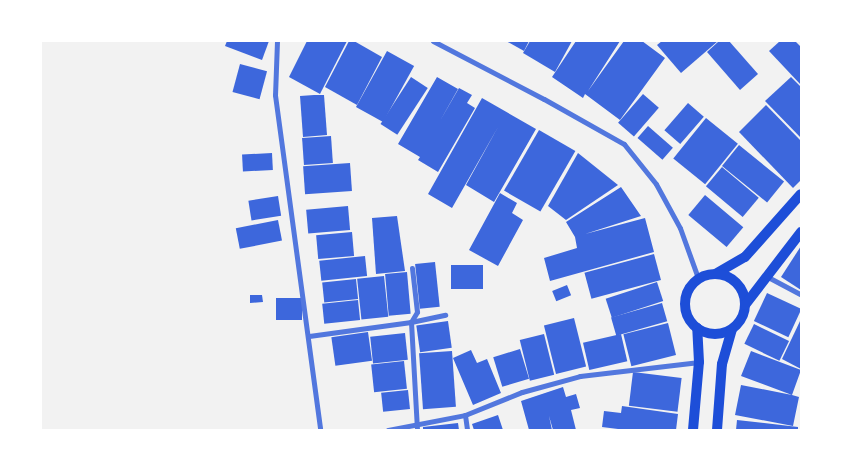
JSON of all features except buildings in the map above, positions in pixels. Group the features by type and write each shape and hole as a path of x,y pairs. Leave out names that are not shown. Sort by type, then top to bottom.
{"main road":[{"path":"717,273 732,278 742,290 745,305 742,319 732,329 721,334 709,334 690,322 684,303 686,293 698,278 717,273 745,257 801,194"},
{"path":"745,305 801,232"},
{"path":"693,430 699,362 697,328"},
{"path":"717,430 722,364 732,329"}],"street":[{"path":"277,41 275,95 309,336 320,430"},
{"path":"433,41 544,99 624,144 660,193 680,228 698,278"},
{"path":"412,268 416,312 411,322 417,427"},
{"path":"766,276 801,295"},
{"path":"309,336 411,322 445,315"},
{"path":"388,430 417,427 465,414 522,392 580,376 699,362"},
{"path":"465,414 467,430"}]}
